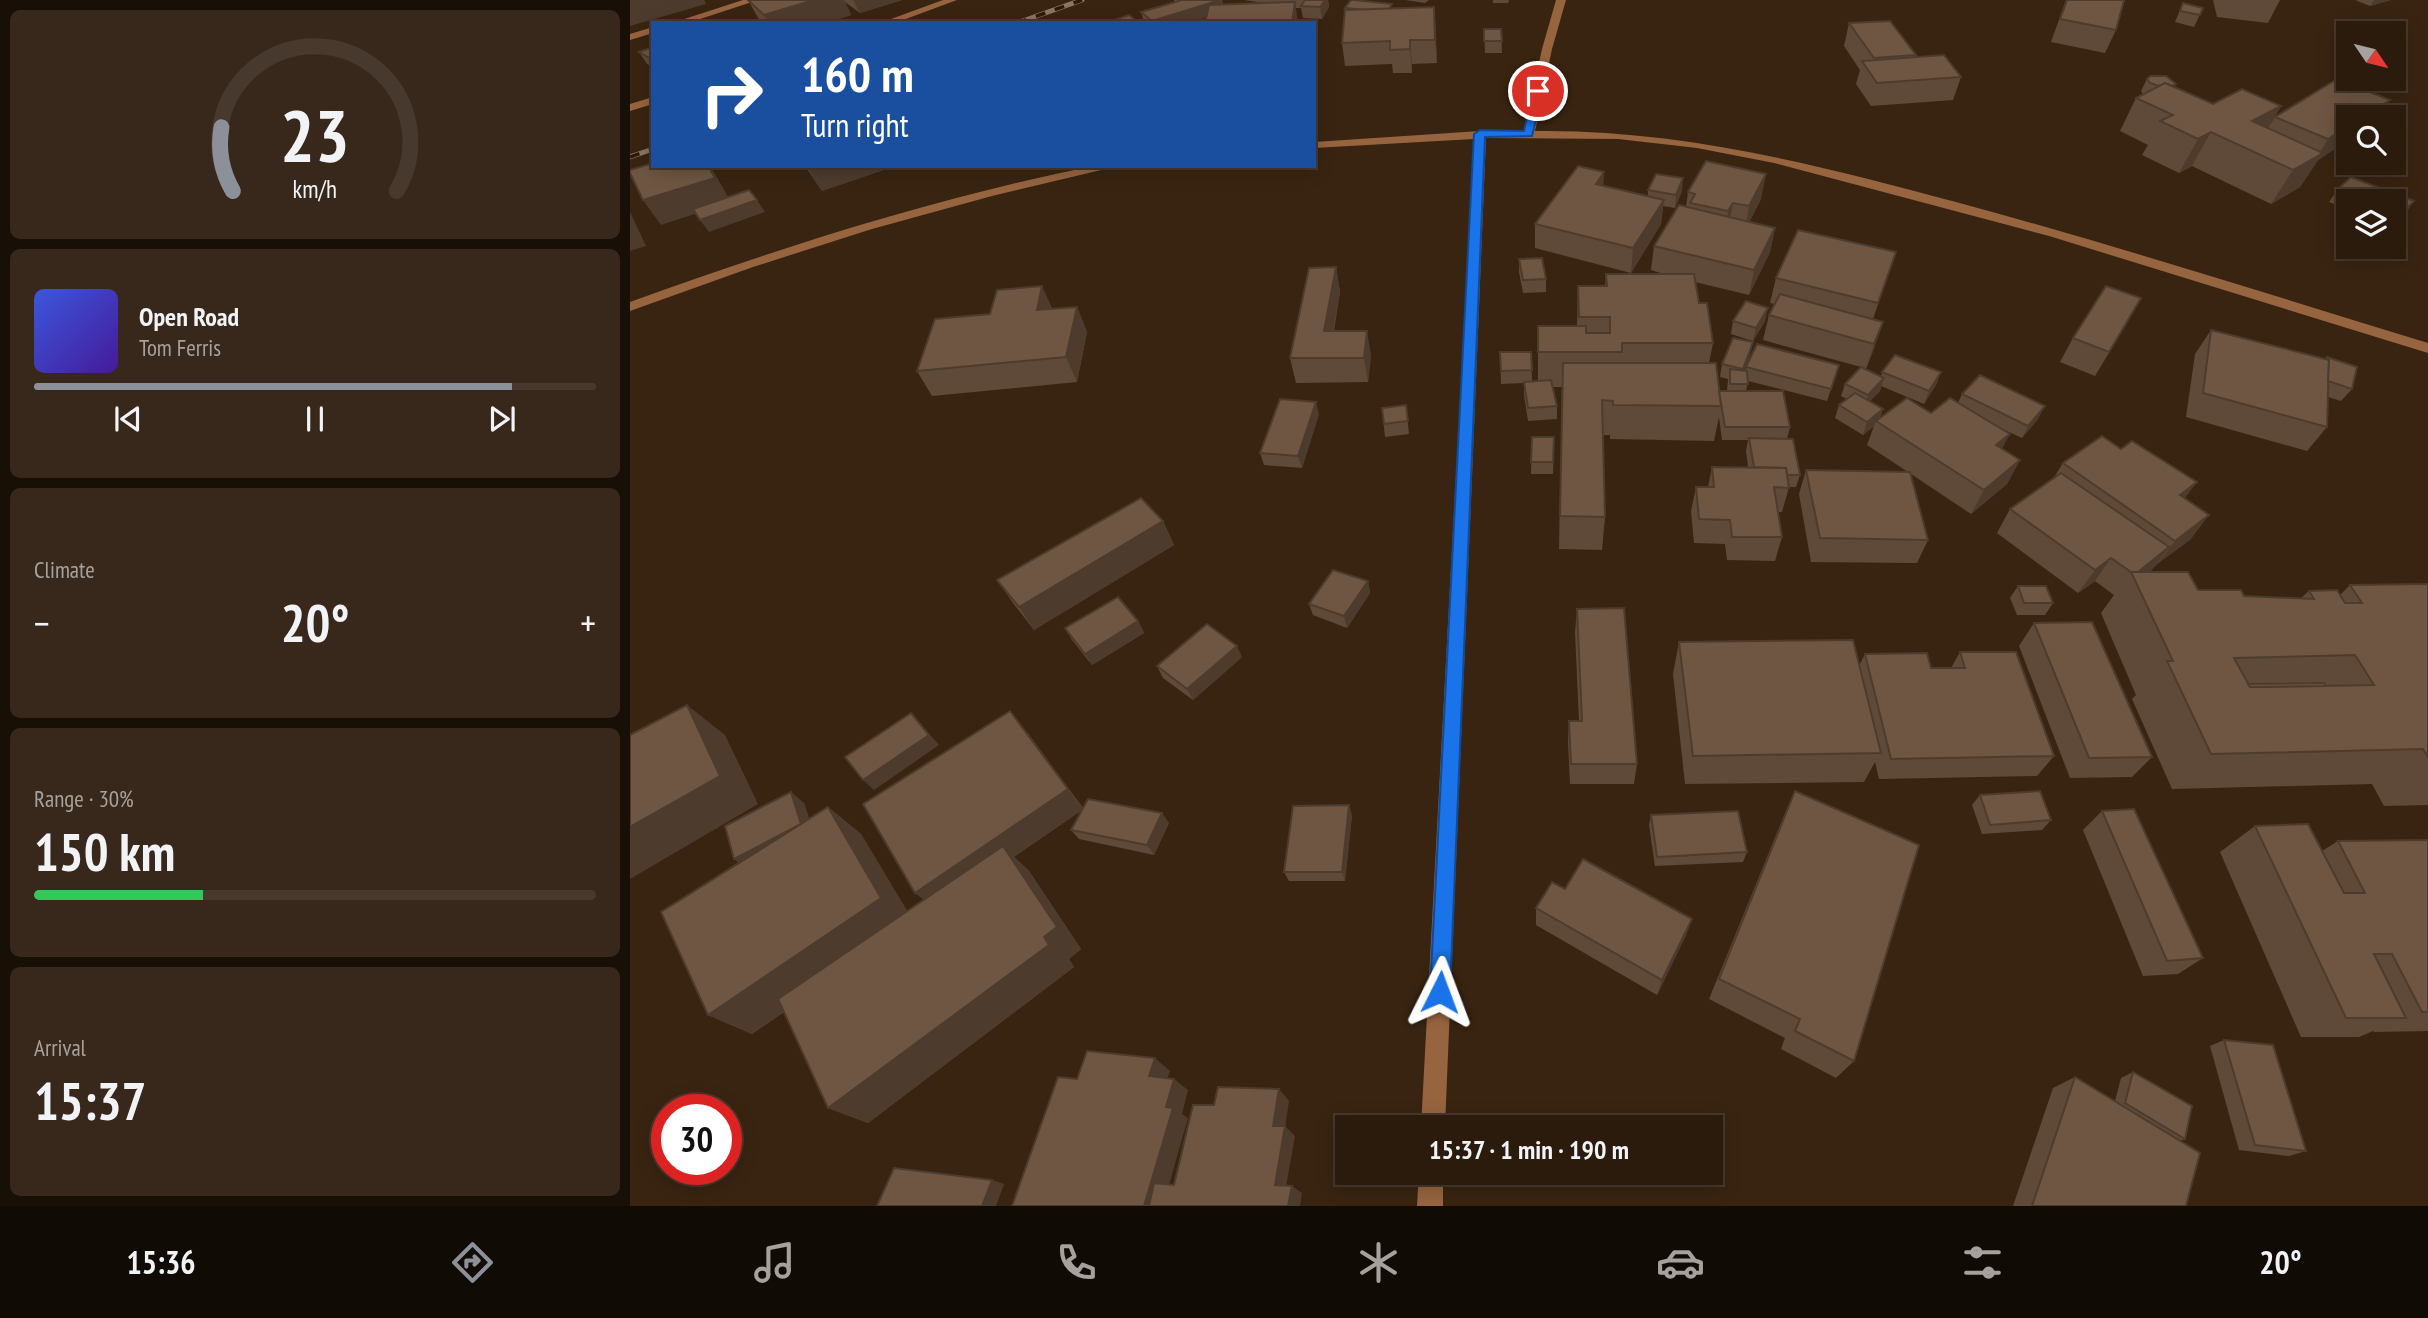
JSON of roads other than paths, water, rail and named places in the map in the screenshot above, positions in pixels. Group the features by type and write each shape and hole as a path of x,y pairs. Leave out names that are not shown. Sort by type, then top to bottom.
{"street":[{"path":"684,21 753,0"},
{"path":"891,21 952,0"},
{"path":"1529,134 1547,49 1561,0"},
{"path":"630,37 651,31"},
{"path":"630,108 651,101"},
{"path":"1434,1115 1480,134"},
{"path":"1316,145 1480,134 1529,134 1619,136 1725,149 1836,173 1993,215 2428,348"},
{"path":"630,307 682,287 909,214 1035,181 1102,168"},
{"path":"1430,1206 1431,1185"}],"railway":[{"path":"1023,21 1082,0"},
{"path":"630,157 651,150"}]}
